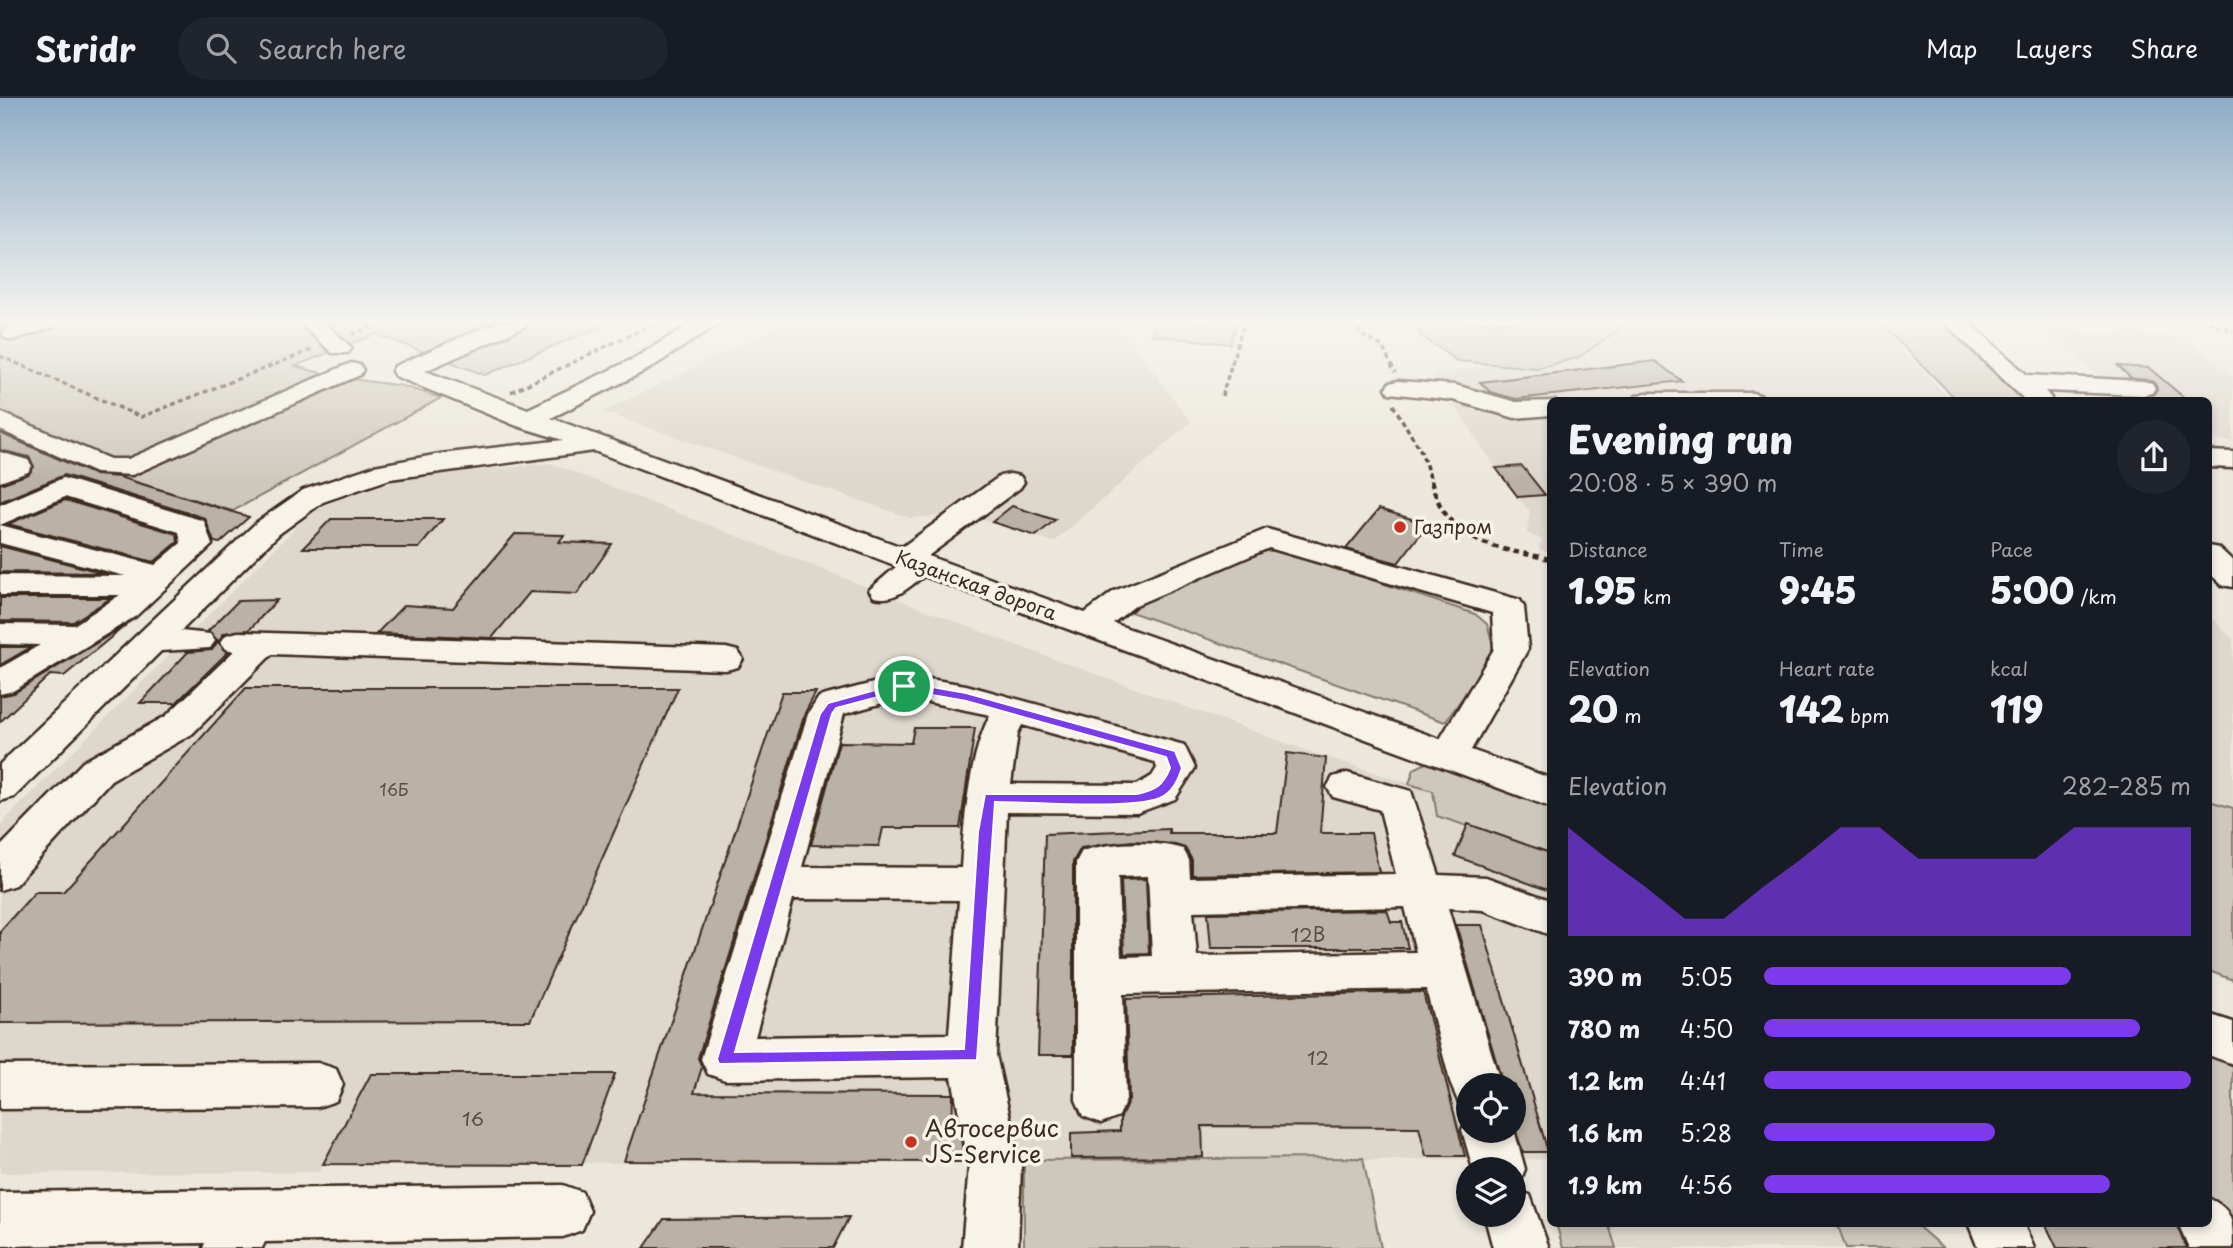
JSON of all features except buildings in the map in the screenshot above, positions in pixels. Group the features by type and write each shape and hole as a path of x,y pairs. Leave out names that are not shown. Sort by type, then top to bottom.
{"street":[{"path":"0,421 106,467 132,467 301,376"},
{"name":"Казанская дорога","path":"415,376 526,420 601,445 912,562 1547,792"},
{"path":"526,420 618,376"},
{"path":"2014,376 2037,397"},
{"path":"2021,382 2143,387"},
{"path":"1398,388 1455,393 1515,410 1547,407"},
{"path":"0,788 268,528 313,496 384,472 440,462 555,447 601,445"},
{"path":"2212,458 2233,460"},
{"path":"0,460 18,466 0,474"},
{"path":"884,590 912,562 1010,482"},
{"path":"0,516 63,487 193,527 197,545 124,609 0,683"},
{"path":"0,534 119,565 155,582"},
{"path":"1088,626 1125,598 1267,538 1508,607 1511,649 1449,756"},
{"path":"2212,559 2233,578"},
{"path":"89,586 119,565"},
{"path":"0,585 89,586 155,582"},
{"path":"0,635 80,635"},
{"path":"152,641 198,641"},
{"path":"0,874 97,771 179,725 251,642 726,659"},
{"path":"972,1055 725,1059 826,714 832,705 904,686 966,697 1171,754 1176,768 1170,784 1158,794 1137,799 990,798"},
{"path":"990,1248 995,1166 972,1055 981,884 990,798 999,733 1011,709"},
{"path":"1347,787 1397,801 1473,1073"},
{"path":"1101,1100 1097,862 1168,860 1176,975"},
{"path":"777,883 981,884"},
{"path":"1170,895 1422,890 1486,894 1547,917"},
{"path":"1099,976 1444,970"},
{"path":"2212,1035 2233,1043"},
{"path":"0,1087 318,1085"},
{"path":"0,1219 240,1232 563,1211"},
{"path":"1515,1227 1521,1248"},
{"path":"1997,1227 2006,1248"},
{"path":"2207,1227 2220,1248"}],"path":[{"path":"45,376 141,417 272,376"},
{"path":"485,404 544,376"},
{"path":"1222,396 1227,376"},
{"path":"1393,376 1398,388 1392,405 1422,453 1430,482 1448,522 1468,535 1506,549 1547,558"}],"shaded area":[{"path":"0,376 331,376 403,386 441,398 233,511 69,462 0,434"},
{"path":"677,376 1156,376 1191,422 1054,542 967,514 910,518 603,412"},
{"path":"1435,376 1927,376 1947,397 1547,397 1547,552 1538,549 1543,540 1527,533 1530,512 1496,468"},
{"path":"1933,376 1997,376 2020,397 1954,397"},
{"path":"2098,376 2233,376 2233,441 2212,440 2212,397 2122,397"},
{"path":"550,463 1013,644 1305,750 1433,791 1469,824 1547,852 1547,1159 1456,1157 1456,1159 323,1164 319,1172 0,1173 0,825 315,508 404,478"},
{"path":"1255,551 1284,551 1475,614 1487,624 1495,652 1445,722 1131,612 1139,603"},
{"path":"2212,618 2233,639 2233,808 2212,802"},
{"path":"1441,762 1547,801 1547,852 1437,816 1433,791 1409,784 1414,769 1426,763"},
{"path":"2212,802 2233,808 2233,980 2212,972"},
{"path":"2212,1056 2233,1064 2233,1235 2212,1201"},
{"path":"1363,1158 1381,1248 1024,1248 1024,1160"},
{"path":"1557,1227 1609,1227 1616,1248 1563,1248"},
{"path":"1609,1227 1838,1227 1846,1248 1616,1248"},
{"path":"1838,1227 1919,1227 1943,1248 1846,1248"}],"place":[{"name":"Газпром","path":"1400,527"},
{"name":"Автосервис JS-Service","path":"911,1142"}],"route":[{"path":"904,686 966,697 1171,754 1176,768 1170,784 1158,794 1137,799 990,798 984,832 972,1055 725,1059 826,714 832,705 904,686"}]}
